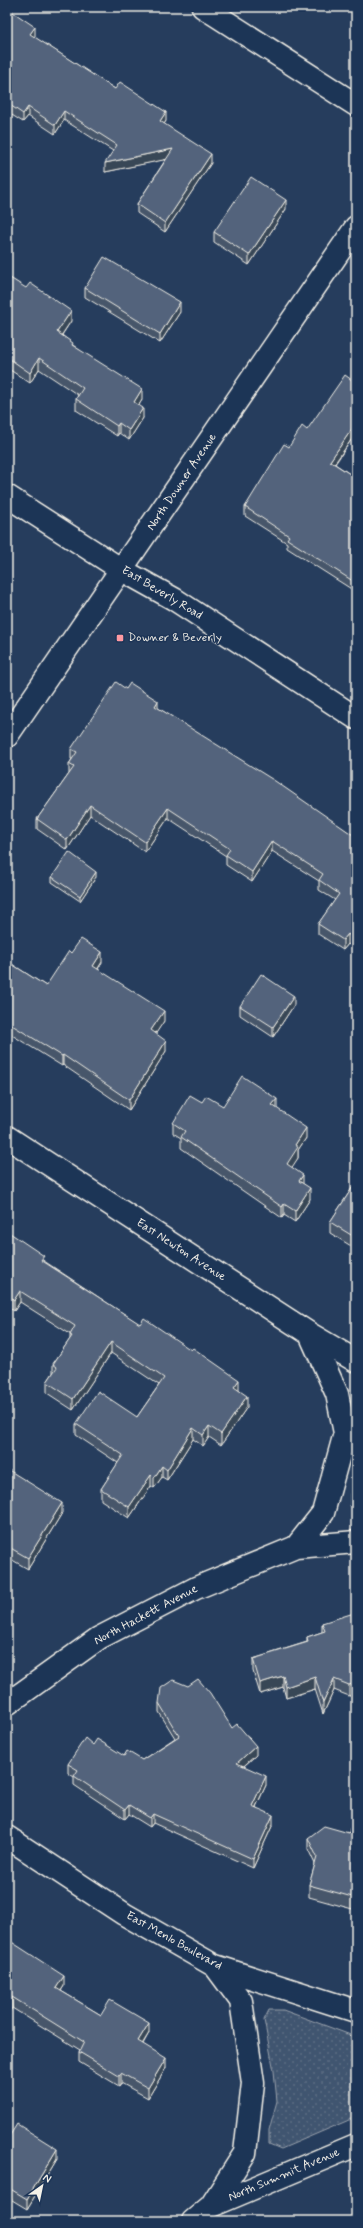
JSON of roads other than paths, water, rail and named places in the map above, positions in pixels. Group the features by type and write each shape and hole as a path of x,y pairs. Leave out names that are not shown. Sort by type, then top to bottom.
{"street":[{"path":"203,7 356,105"},
{"name":"North Downer Avenue","path":"7,736 356,227"},
{"name":"East Beverly Road","path":"7,496 122,570 174,599 356,718"},
{"name":"East Newton Avenue","path":"7,1137 310,1334 356,1361"},
{"name":"North Hackett Avenue","path":"296,1547 323,1513 345,1433 337,1394 310,1334"},
{"name":"North Hackett Avenue","path":"7,1704 99,1638 196,1588 296,1547 356,1542"},
{"name":"East Menlo Boulevard","path":"7,1837 124,1914 215,1966 356,2011"},
{"name":"North Summit Avenue","path":"211,2206 245,2153 254,2083 240,2001 215,1966"},
{"name":"North Summit Avenue","path":"193,2221 211,2206 356,2145"}],"place":[{"name":"Downer & Beverly","path":"120,638"}]}
